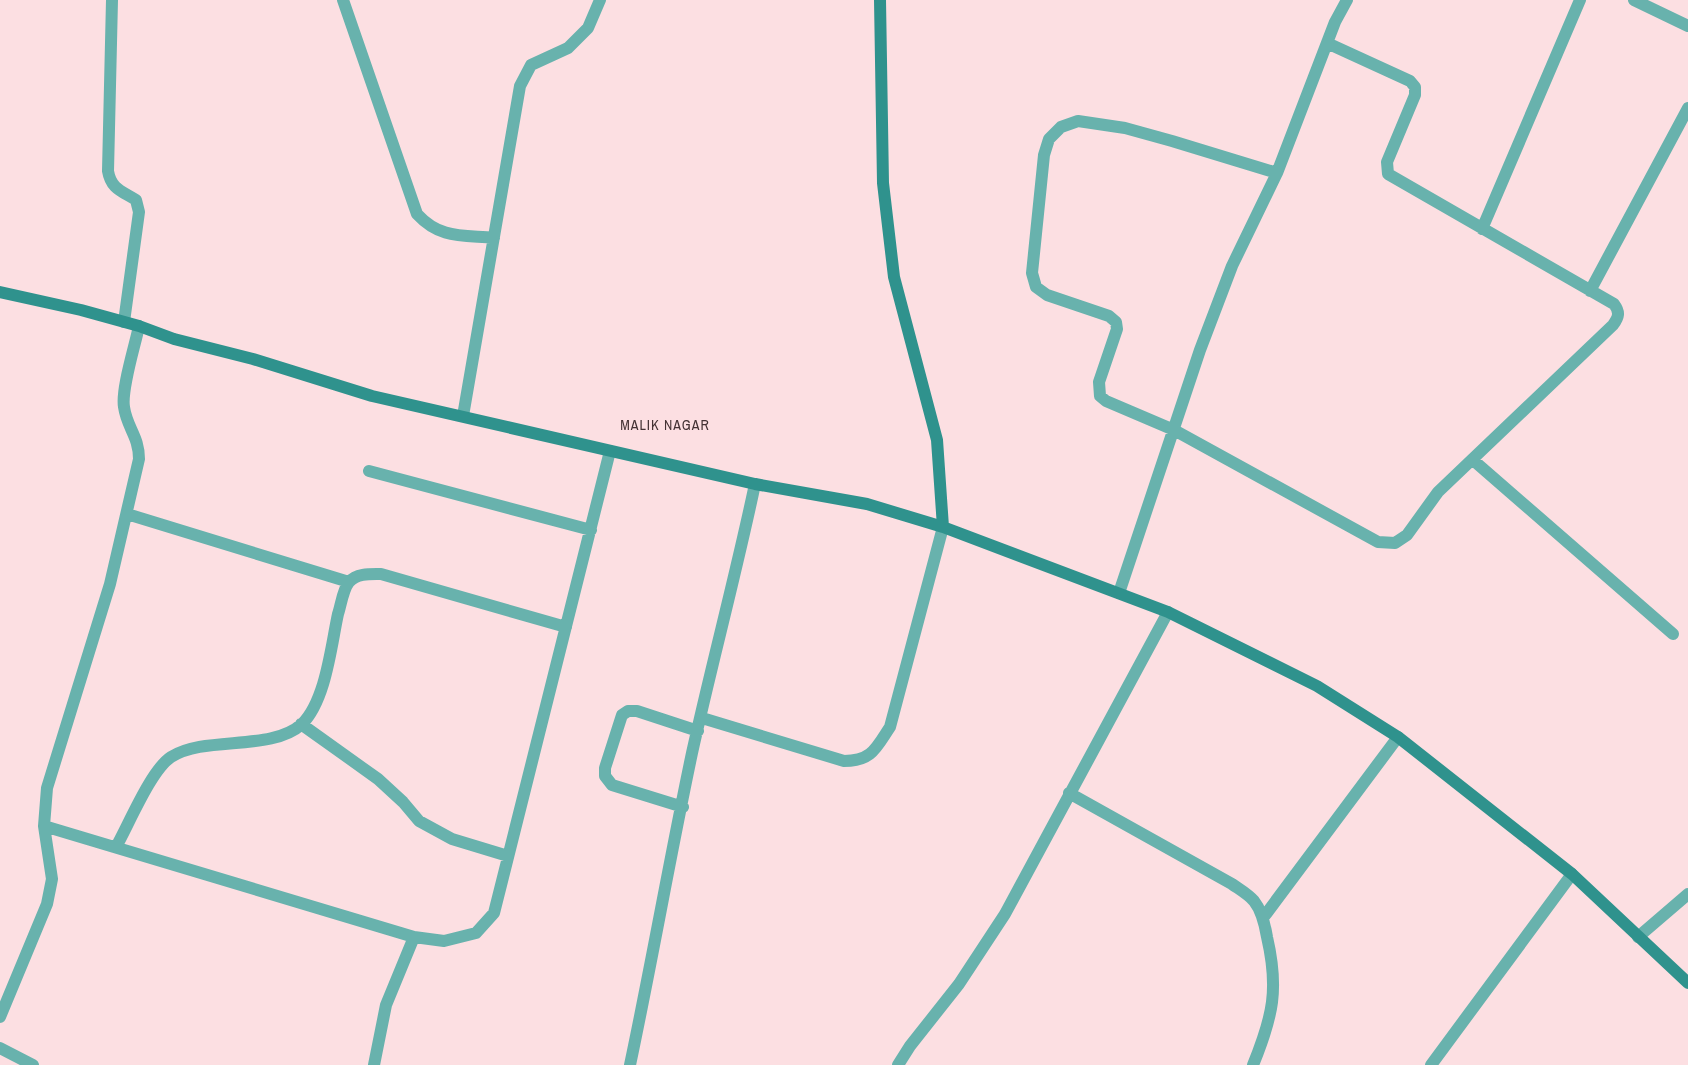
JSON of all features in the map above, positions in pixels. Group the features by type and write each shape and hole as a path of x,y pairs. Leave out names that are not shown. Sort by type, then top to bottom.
{"street":[{"path":"112,0 108,171 110,182 116,190 136,200 139,212 124,322"},
{"path":"343,0 417,214 430,227 446,233 494,238"},
{"path":"463,416 520,86 531,65 568,48 588,28 600,0"},
{"path":"702,718 844,760 859,761 874,751 890,727 943,527 937,440 894,277 883,183 880,0"},
{"path":"1119,593 1200,350 1232,266 1277,173 1327,43 1347,0"},
{"path":"1482,229 1580,0"},
{"path":"1634,0 1688,26"},
{"path":"1277,173 1125,128 1078,120 1061,127 1049,139 1044,155 1032,273 1036,286 1047,295 1109,316 1116,322 1117,329 1099,382 1100,396 1106,401 1174,430 1378,542 1395,543 1407,535 1438,492 1618,318 1618,310 1614,304 1388,174 1387,162 1415,95 1415,87 1410,82 1327,43"},
{"path":"1590,291 1688,108"},
{"path":"0,292 81,310 139,326 174,340 253,359 372,396 754,484 867,504 943,527 1168,612 1317,686 1398,737 1572,874 1688,983"},
{"path":"0,1017 47,904 52,879 44,826 47,788 110,584 139,459 139,444 126,420 124,404 139,326"},
{"path":"44,826 414,937 444,941 476,933 494,913 610,451"},
{"path":"1473,460 1673,634"},
{"path":"369,471 591,530"},
{"path":"630,1065 642,1014 664,887 754,484"},
{"path":"127,514 349,582"},
{"path":"116,847 156,774 171,757 197,748 274,738 301,724 319,698 342,600 349,582 364,574 382,574 566,627"},
{"path":"898,1065 910,1046 959,984 1005,914 1168,612"},
{"path":"682,807 612,786 605,776 605,768 622,715 628,711 637,711 698,731"},
{"path":"301,724 378,779 427,826 452,839 508,856"},
{"path":"1263,918 1398,737"},
{"path":"1069,793 1232,884 1254,901 1263,918 1274,972 1273,1004 1265,1034 1252,1065"},
{"path":"1431,1065 1572,874"},
{"path":"1638,937 1688,894"},
{"path":"374,1065 386,1005 414,937"},
{"path":"0,1048 33,1065"}],"district":[{"name":"MALIK NAGAR","path":"665,425"}]}
